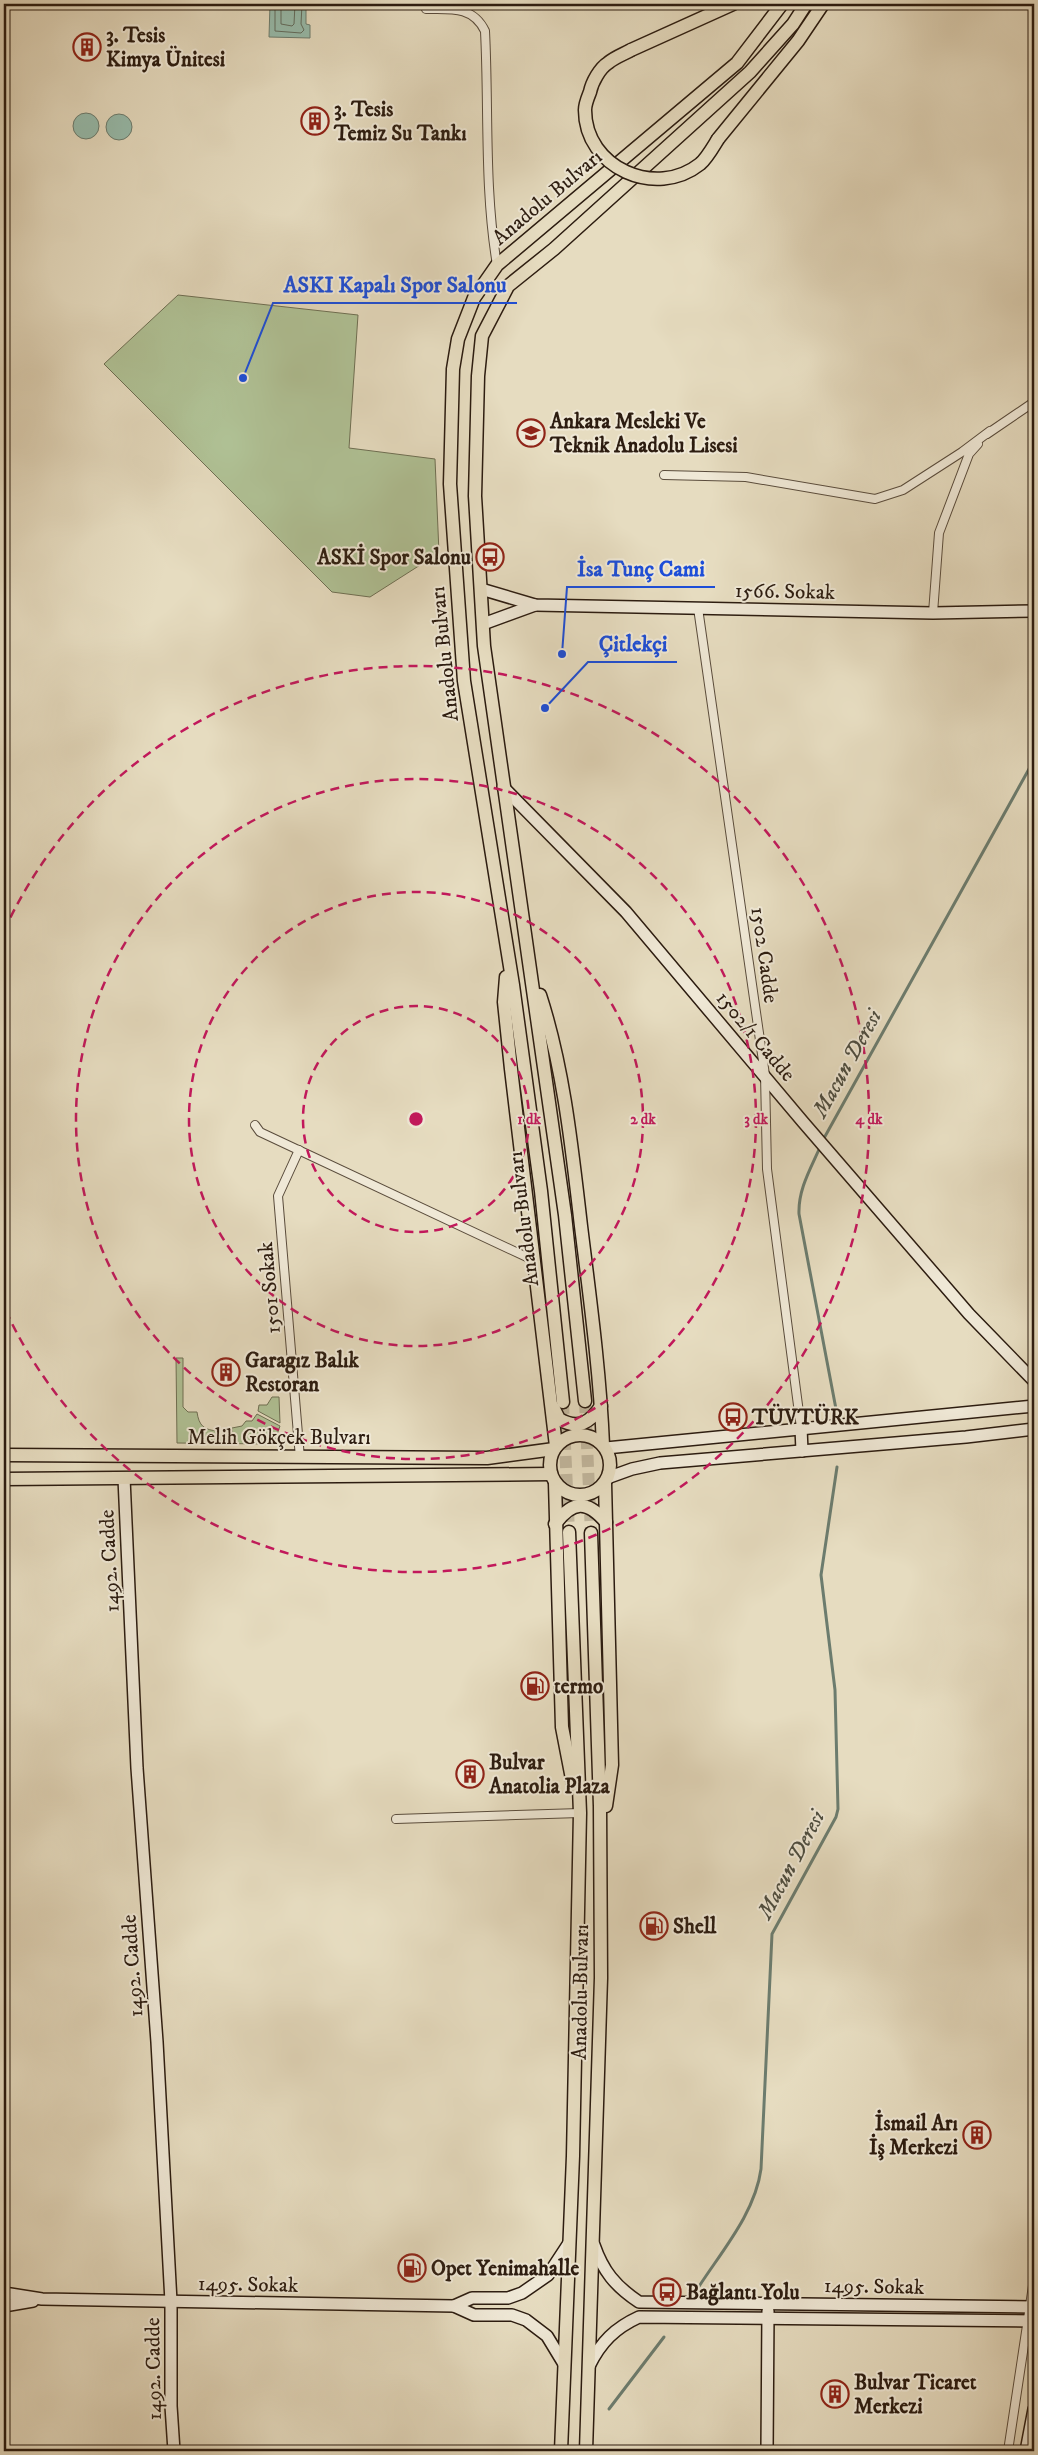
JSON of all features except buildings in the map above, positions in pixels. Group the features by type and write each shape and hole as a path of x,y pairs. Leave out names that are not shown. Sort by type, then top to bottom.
{"main road":[{"path":"733,4 632,50 606,64 592,85 585,110 589,132 598,151 607,162 625,172 649,180 670,179 700,164 718,139 798,41 823,4"},
{"name":"Anadolu Bulvarı","path":"557,1402 549,1255 507,952 464,681 450,484 453,369 458,339 474,298 497,265 737,63 782,4"},
{"name":"Anadolu Bulvarı","path":"585,1400 564,1215 492,713 483,624 475,496 478,376 482,336 508,286 554,249 750,72 793,24 806,4"},
{"path":"507,952 504,1002 534,1260 560,1419 569,1425 577,1426 588,1422 601,1406"},
{"path":"529,962 546,1012 558,1064 577,1190 604,1447 610,1458 610,1468 606,1480 606,1522 612,1765 601,1843"},
{"path":"555,1448 557,1402"},
{"path":"580,1809 576,1799 562,1727 556,1524 550,1457 555,1448 570,1436 579,1434 588,1435 604,1447"},
{"name":"Melih Gökçek Bulvarı","path":"4,1455 486,1458 555,1448"},
{"path":"553,1478 571,1494 580,1495 598,1489 606,1480"},
{"name":"Melih Gökçek Bulvarı","path":"4,1479 553,1478"},
{"path":"556,1524 563,1514 573,1507 585,1505 596,1511 606,1522"},
{"name":"Anadolu Bulvarı","path":"561,2451 578,1978 580,1809 569,1532"},
{"name":"Anadolu Bulvarı","path":"586,2451 601,1978 601,1843 591,1533"}],"street":[{"path":"426,9 458,9 479,18 486,31 489,212 497,265"},
{"path":"664,475 746,477 874,499 903,490 1034,402"},
{"path":"933,613 938,533 969,454 990,431"},
{"path":"481,589 535,605"},
{"path":"483,624 535,605"},
{"name":"1566. Sokak","path":"535,605 933,613 1034,611"},
{"name":"1502 Cadde","path":"698,608 765,1075 767,1170 801,1428"},
{"name":"1502/1 Cadde","path":"503,787 626,912 803,1122 970,1314 1034,1381"},
{"path":"255,1125 260,1132 534,1260"},
{"name":"1501 Sokak","path":"299,1150 278,1196 300,1458"},
{"path":"604,1447 1034,1406"},
{"path":"801,1428 802,1451"},
{"path":"606,1480 632,1469 660,1463 966,1437 1034,1428"},
{"name":"1492. Cadde","path":"124,1478 137,1768 157,2042 171,2302 171,2406 174,2451"},
{"path":"396,1819 580,1809"},
{"name":"1495. Sokak","path":"454,2306 472,2298 508,2298 522,2293 548,2275 569,2243"},
{"name":"1495. Sokak","path":"594,2244 607,2274 616,2285 639,2302 1032,2307"},
{"path":"1008,2451 1032,2321 1034,2279"},
{"name":"1495. Sokak","path":"4,2293 42,2299 454,2306 474,2315 512,2315 526,2320 546,2336 564,2364"},
{"name":"1495. Sokak","path":"4,2306 42,2299"},
{"path":"687,2302 687,2318"},
{"path":"768,2304 768,2451"},
{"name":"1495. Sokak","path":"589,2366 596,2351 610,2335 624,2324 639,2317 1032,2321"},
{"path":"1026,2451 1034,2409"}],"shaded area":[{"path":"178,295 358,315 349,448 435,459 439,553 370,597 332,592 104,364"},
{"path":"176,1358 183,1358 183,1407 188,1412 197,1412 199,1421 203,1426 209,1430 218,1431 218,1435 232,1435 232,1428 242,1426 246,1421 252,1421 257,1414 280,1426 275,1440 269,1444 177,1443"},
{"path":"272,1397 279,1397 280,1423 258,1411 259,1405 267,1405"}],"water":[{"path":"270,4 311,4 306,6 306,24 310,25 310,38 269,37"},
{"path":"86,113 95,117 99,126 95,135 86,139 77,135 73,126 77,117"},
{"path":"119,114 128,118 132,127 128,136 119,140 110,136 106,127 110,118"}],"waterway":[{"name":"Macun Deresi","path":"823,1140 1034,760"},
{"name":"Macun Deresi","path":"821,1145 803,1187 799,1214 836,1409"},
{"name":"Macun Deresi","path":"696,2291 735,2233 752,2202 757,2186 761,2169 772,1934 836,1817 838,1809 835,1690 821,1575 837,1467"},
{"name":"Macun Deresi","path":"609,2409 664,2337"}],"tunnel":[{"path":"585,1401 591,1533"},
{"path":"563,1402 569,1532"}],"place":[{"name":"3. Tesis Kimya Ünitesi","path":"87,47"},
{"name":"3. Tesis Temiz Su Tankı","path":"315,121"},
{"name":"ASKI Kapalı Spor Salonu","path":"243,378"},
{"name":"Ankara Mesleki Ve Teknik Anadolu Lisesi","path":"531,433"},
{"name":"ASKİ Spor Salonu","path":"490,557"},
{"name":"İsa Tunç Cami","path":"562,654"},
{"name":"Çitlekçi","path":"545,708"},
{"name":"Garagız Balık Restoran","path":"226,1372"},
{"name":"TÜVTÜRK","path":"733,1417"},
{"name":"termo","path":"535,1686"},
{"name":"Bulvar Anatolia Plaza","path":"470,1774"},
{"name":"Shell","path":"654,1926"},
{"name":"İsmail Arı İş Merkezi","path":"977,2135"},
{"name":"Opet Yenimahalle","path":"412,2268"},
{"name":"Bağlantı Yolu","path":"667,2292"},
{"name":"Bulvar Ticaret Merkezi","path":"835,2394"}]}
